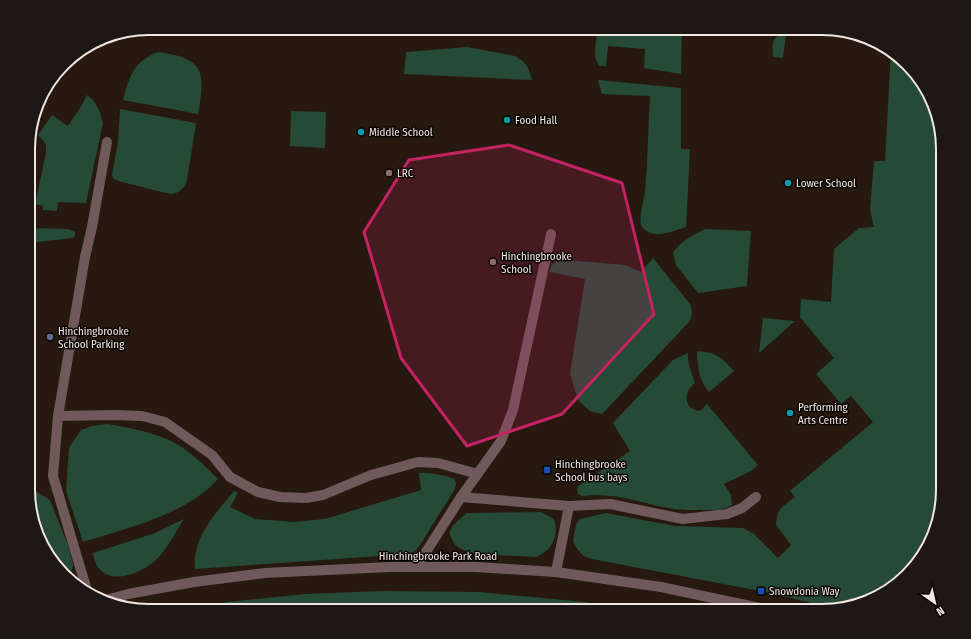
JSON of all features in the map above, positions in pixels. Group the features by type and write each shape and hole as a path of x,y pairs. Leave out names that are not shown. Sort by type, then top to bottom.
{"street":[{"path":"85,584 53,476 58,416 85,257 92,227 107,142"},
{"path":"418,566 461,497 501,441 513,410 551,234"},
{"path":"58,416 142,416 166,422 212,455 230,477 258,492 280,498 306,498 323,494 371,475 418,462 438,463 478,474"},
{"path":"461,497 569,506 610,504 683,519 727,514 742,508 756,497"},
{"path":"556,572 569,506"},
{"name":"Hinchingbrooke Park Road","path":"113,598 194,582 265,573 418,566 476,567 556,572 661,587 740,604"}],"highlighted area":[{"path":"509,145 622,183 654,314 562,414 467,446 401,358 364,232 409,160"}],"green space":[{"path":"597,35 682,35 681,74 644,68 645,49 608,46 606,66 600,66 597,63 595,53"},
{"path":"786,35 783,58 773,57 773,45 777,37"},
{"path":"467,47 515,56 523,61 528,68 532,80 404,74 406,52"},
{"path":"159,52 186,59 194,64 199,70 201,88 198,114 123,100 130,77 134,70 144,60"},
{"path":"891,58 908,74 921,92 932,119 936,141 936,498 930,527 924,541 908,565 903,571 879,589 859,598 830,604 815,604 771,593 592,559 584,556 573,542 576,524 580,519 606,513 675,526 743,528 754,534 778,558 791,545 776,525 781,508 795,497 790,491 873,422 851,396 841,404 816,374 834,358 800,317 801,299 831,302 834,249 859,228 874,227 870,210 874,161 885,161"},
{"path":"598,80 681,88 681,149 690,149 686,227 664,234 658,234 648,232 641,225 646,180 650,96 602,94"},
{"path":"87,95 96,104 103,123 86,203 58,202 57,211 43,210 43,206 35,204 46,153 46,144 38,135 52,115 68,126"},
{"path":"120,109 196,123 187,180 181,190 170,194 114,179 112,175 118,142"},
{"path":"291,111 326,112 325,148 290,146"},
{"path":"35,228 68,229 75,232 75,236 72,238 35,242"},
{"path":"705,229 751,231 747,286 698,293 676,265 673,253 679,245"},
{"path":"653,258 690,304 692,313 689,322 602,414 590,411 578,400 570,374 585,279 550,272 551,266 559,259 625,265 641,272"},
{"path":"763,318 795,321 759,353"},
{"path":"697,351 718,356 734,371 709,392 699,373"},
{"path":"688,353 689,364 695,383 688,391 688,404 694,410 700,411 707,404 758,465 751,471 724,484 731,495 732,505 717,510 677,509 605,495 582,496 578,494 577,487 630,451 613,423 673,360"},
{"path":"107,424 140,430 173,442 191,454 218,479 190,502 173,511 155,519 83,542 66,491 69,448 81,430 92,426"},
{"path":"419,473 445,476 454,479 456,483 455,489 420,545 415,551 409,554 195,569 197,547 206,527 234,491 238,493 230,507 255,519 294,522 325,519 421,490"},
{"path":"35,491 50,500 68,545 73,565 71,573 50,547 41,527 37,512"},
{"path":"541,512 554,519 556,531 553,542 547,550 536,557 476,554 463,550 455,545 450,535 453,525 467,513"},
{"path":"184,519 158,558 141,570 130,575 111,576 103,572 96,565 93,553 155,533"},
{"path":"382,591 478,592 597,604 219,604 306,594"}],"place":[{"name":"Food Hall","path":"507,120"},
{"name":"Middle School","path":"361,132"},
{"name":"LRC","path":"389,173"},
{"name":"Lower School","path":"788,183"},
{"name":"Hinchingbrooke School","path":"493,262"},
{"name":"Hinchingbrooke School Parking","path":"50,337"},
{"name":"Performing Arts Centre","path":"790,413"},
{"name":"Hinchingbrooke School bus bays","path":"547,470"},
{"name":"Snowdonia Way","path":"761,591"}]}
